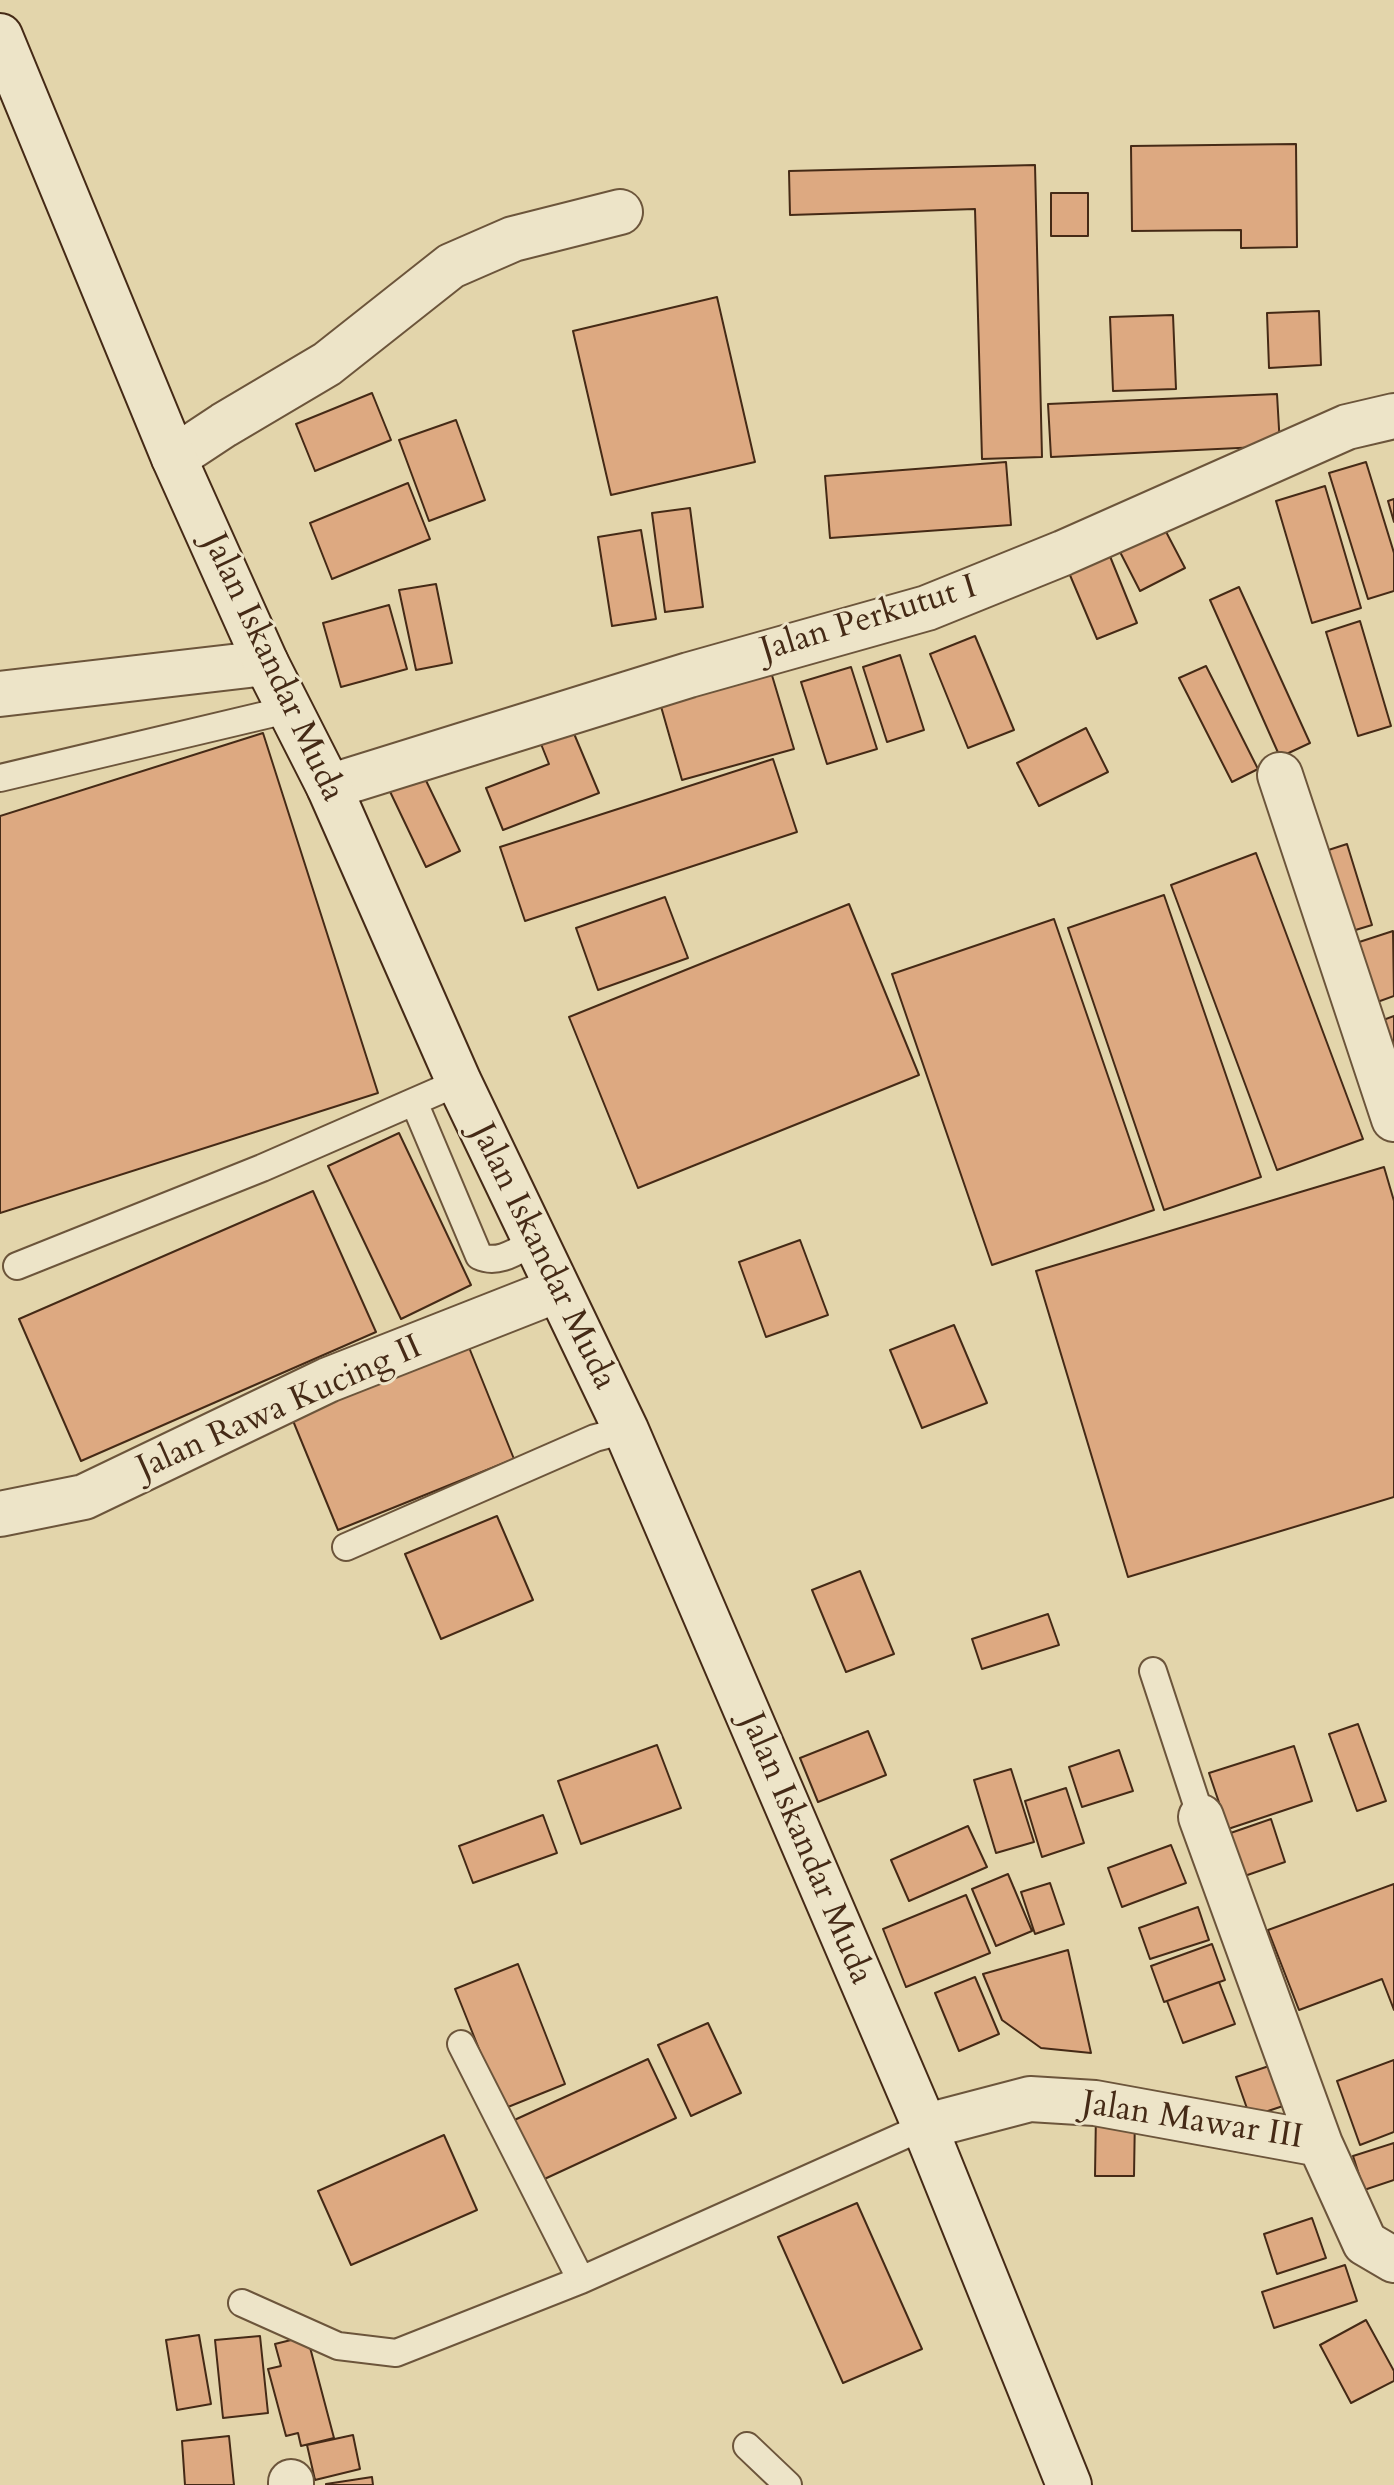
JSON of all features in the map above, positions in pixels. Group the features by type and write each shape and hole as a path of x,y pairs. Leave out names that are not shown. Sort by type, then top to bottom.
{"street":[{"name":"Jalan Iskandar Muda","path":"0,36 174,458 266,663 329,787 459,1082 626,1430 923,2127 1069,2485"},
{"path":"174,458 327,364 451,266 513,239 620,212"},
{"name":"Jalan Perkutut I","path":"329,787 689,675 927,608 1063,553 1347,427 1394,416"},
{"path":"0,694 266,663"},
{"path":"1280,775 1394,1119"},
{"name":"Jalan Rawa Kucing II","path":"0,1514 84,1497 328,1380 557,1290"},
{"path":"1201,1817 1320,2144"},
{"name":"Jalan Mawar III","path":"923,2127 1030,2099 1095,2103 1320,2144 1365,2243 1394,2260"}],"lane":[{"path":"0,778 291,709"},
{"path":"17,1266 262,1168 459,1082"},
{"path":"414,1102 479,1256 488,1261 499,1259 534,1242"},
{"path":"346,1547 595,1438 626,1430"},
{"path":"1153,1671 1201,1817"},
{"path":"461,2044 581,2280"},
{"path":"242,2303 338,2346 396,2353 581,2280 923,2127"},
{"path":"747,2446 788,2485"}],"building":[{"path":"1296,144 1297,247 1241,248 1241,230 1132,231 1131,146"},
{"path":"1035,165 1042,457 982,459 975,209 790,215 789,171"},
{"path":"1051,193 1088,193 1088,236 1051,236"},
{"path":"717,297 755,462 611,495 573,331"},
{"path":"1319,311 1321,365 1269,368 1267,313"},
{"path":"1173,315 1176,389 1113,391 1110,317"},
{"path":"372,393 391,440 315,471 296,424"},
{"path":"1277,394 1280,446 1051,457 1048,404"},
{"path":"456,420 485,500 429,521 399,440"},
{"path":"1006,462 1011,525 830,538 825,476"},
{"path":"1366,462 1394,553 1394,591 1368,599 1329,473"},
{"path":"408,483 430,539 332,579 310,523"},
{"path":"1325,486 1361,608 1312,623 1276,501"},
{"path":"1394,499 1394,522 1388,501"},
{"path":"690,508 703,607 665,612 652,513"},
{"path":"1163,526 1185,568 1140,591 1118,548"},
{"path":"641,530 656,619 612,626 598,537"},
{"path":"1105,544 1137,623 1097,639 1064,561"},
{"path":"436,584 452,663 416,670 399,590"},
{"path":"1239,587 1310,743 1280,757 1210,600"},
{"path":"389,605 407,669 341,687 323,623"},
{"path":"1360,621 1391,726 1358,736 1326,632"},
{"path":"975,636 1014,730 968,748 930,654"},
{"path":"900,655 924,730 887,742 863,667"},
{"path":"1206,666 1258,769 1232,782 1179,678"},
{"path":"851,667 877,749 827,764 801,682"},
{"path":"771,672 794,749 682,780 660,703"},
{"path":"567,717 599,793 503,830 486,788 549,764 535,729"},
{"path":"1086,728 1108,772 1039,806 1017,763"},
{"path":"263,733 378,1093 0,1213 0,816"},
{"path":"773,759 797,832 525,921 500,847"},
{"path":"418,764 460,851 426,867 384,779"},
{"path":"1347,844 1372,925 1339,935 1313,855"},
{"path":"1256,853 1363,1139 1277,1170 1171,885"},
{"path":"1164,895 1261,1177 1164,1210 1068,928"},
{"path":"665,897 688,958 598,990 576,928"},
{"path":"849,904 919,1075 638,1188 569,1017"},
{"path":"1054,919 1154,1210 992,1265 892,974"},
{"path":"1393,931 1394,996 1369,1005 1350,945"},
{"path":"1394,1016 1394,1059 1378,1022"},
{"path":"399,1133 471,1285 401,1319 328,1166"},
{"path":"1384,1167 1394,1201 1394,1497 1128,1577 1036,1271"},
{"path":"313,1191 376,1332 81,1461 19,1319"},
{"path":"800,1240 828,1315 766,1337 739,1262"},
{"path":"954,1325 987,1403 922,1428 890,1350"},
{"path":"466,1340 514,1459 338,1530 289,1411"},
{"path":"497,1516 533,1600 441,1639 405,1554"},
{"path":"860,1571 894,1654 846,1672 812,1590"},
{"path":"1048,1614 1059,1645 982,1669 972,1639"},
{"path":"1358,1724 1386,1801 1357,1811 1329,1734"},
{"path":"868,1731 886,1775 818,1802 800,1758"},
{"path":"657,1745 681,1808 581,1844 558,1781"},
{"path":"1294,1746 1312,1801 1228,1829 1209,1773"},
{"path":"1119,1750 1133,1791 1082,1807 1069,1767"},
{"path":"1011,1769 1034,1842 996,1853 974,1780"},
{"path":"1066,1788 1084,1843 1042,1857 1025,1801"},
{"path":"543,1815 557,1853 473,1883 459,1846"},
{"path":"1271,1819 1285,1862 1233,1880 1219,1837"},
{"path":"968,1826 987,1867 909,1901 891,1860"},
{"path":"1171,1845 1186,1883 1122,1907 1108,1868"},
{"path":"1008,1874 1032,1931 996,1946 972,1889"},
{"path":"1050,1883 1064,1924 1035,1934 1021,1892"},
{"path":"1394,1884 1394,2010 1382,1979 1299,2010 1268,1930"},
{"path":"966,1895 990,1953 906,1987 883,1929"},
{"path":"1198,1907 1209,1940 1150,1959 1139,1928"},
{"path":"1212,1944 1225,1980 1164,2002 1151,1966"},
{"path":"1068,1950 1091,2053 1041,2048 1002,2020 983,1974"},
{"path":"518,1964 565,2084 503,2109 455,1989"},
{"path":"975,1977 999,2034 959,2051 935,1993"},
{"path":"1219,1982 1235,2024 1183,2043 1167,2001"},
{"path":"708,2023 741,2093 691,2116 658,2045"},
{"path":"648,2059 676,2118 538,2182 510,2122"},
{"path":"1394,2060 1394,2132 1360,2145 1337,2081"},
{"path":"1281,2062 1295,2102 1250,2117 1236,2077"},
{"path":"1096,2112 1135,2113 1134,2176 1095,2176"},
{"path":"444,2135 477,2210 351,2265 318,2191"},
{"path":"1394,2143 1394,2180 1364,2190 1353,2156"},
{"path":"857,2203 922,2349 843,2383 778,2237"},
{"path":"1312,2218 1326,2258 1277,2274 1264,2234"},
{"path":"1345,2265 1357,2301 1274,2328 1262,2292"},
{"path":"1366,2320 1394,2371 1394,2381 1351,2403 1320,2345"},
{"path":"199,2335 211,2404 177,2410 166,2340"},
{"path":"260,2336 268,2413 223,2418 215,2340"},
{"path":"307,2336 334,2438 301,2446 298,2433 286,2436 268,2369 281,2366 275,2344"},
{"path":"353,2435 360,2469 315,2480 307,2445"},
{"path":"229,2436 234,2485 185,2485 182,2441"},
{"path":"372,2477 373,2485 326,2485 326,2484"}]}
